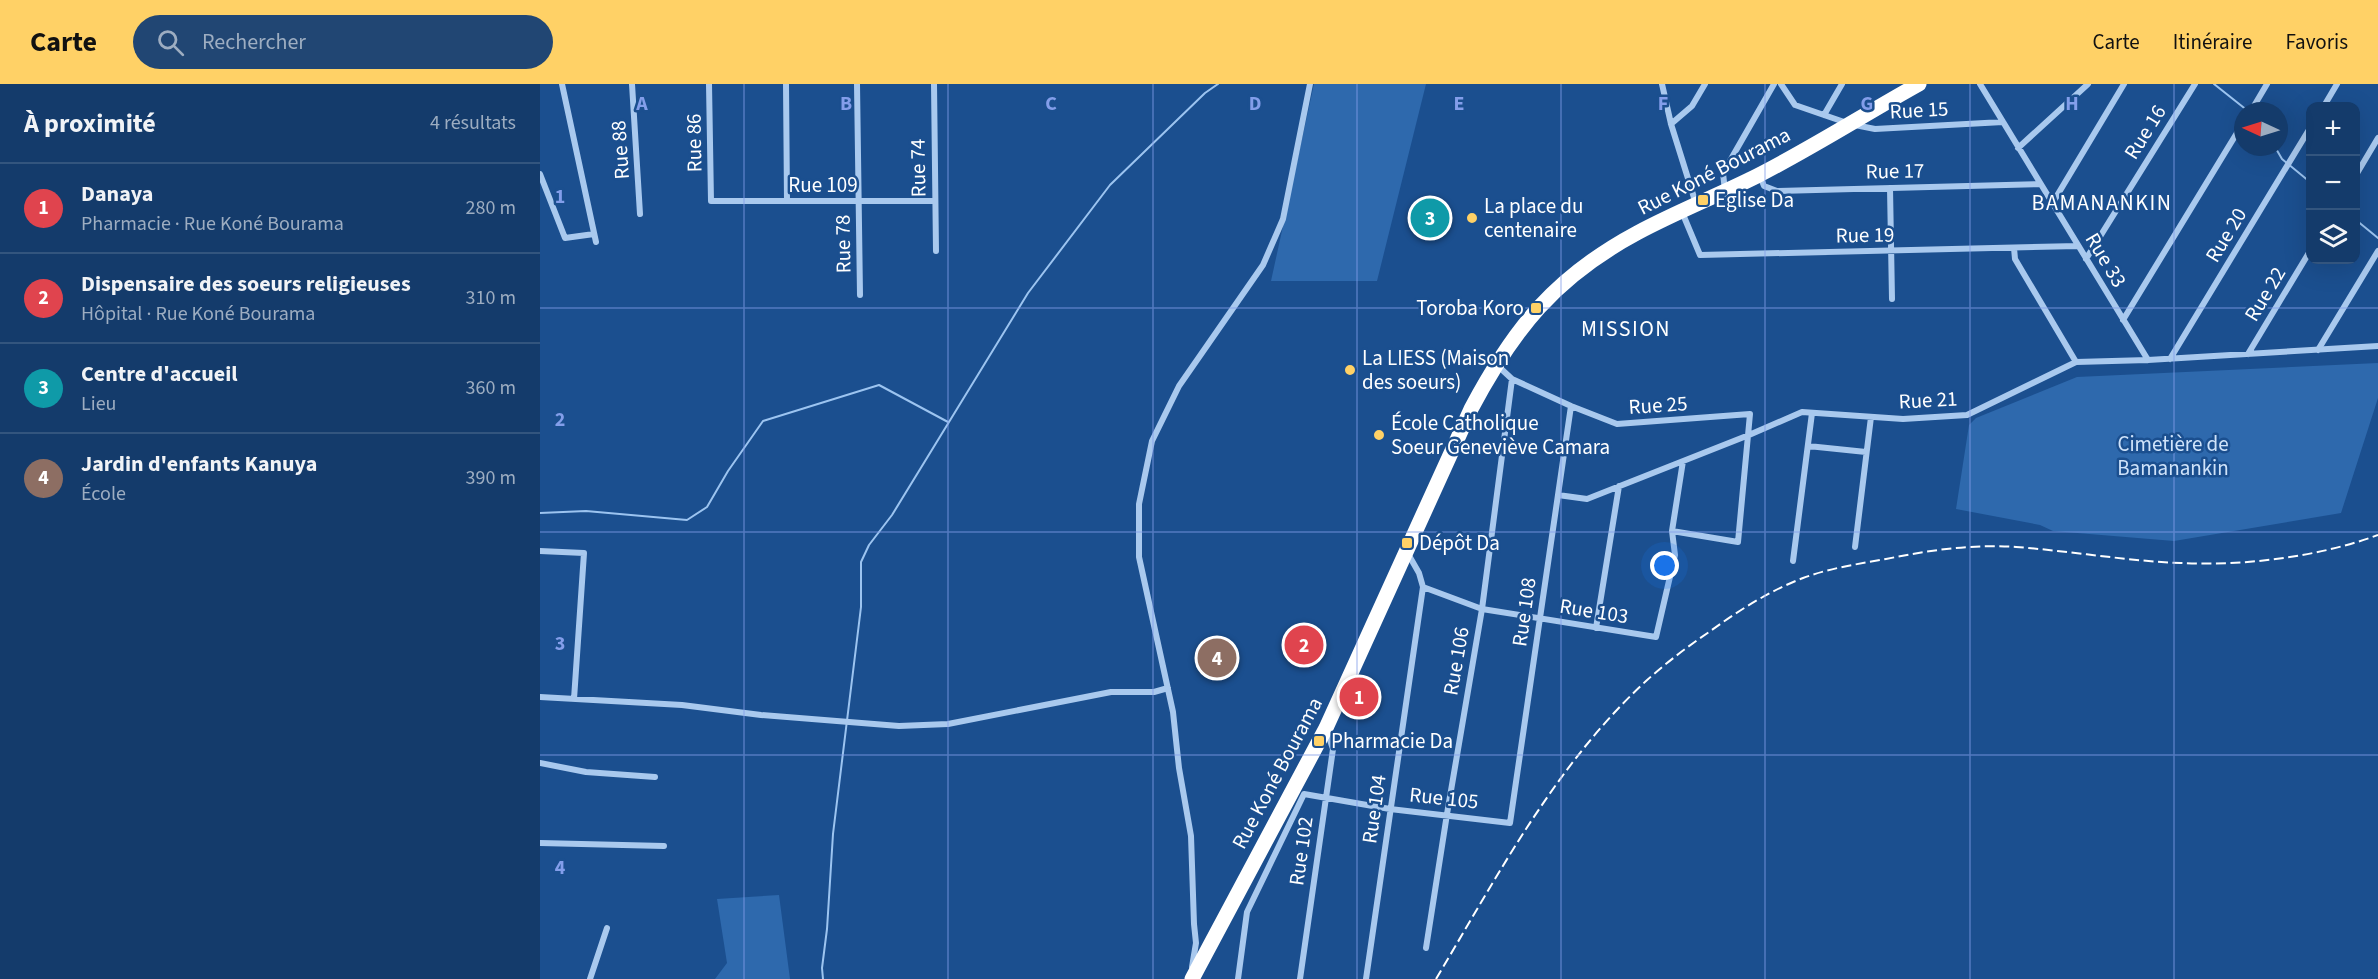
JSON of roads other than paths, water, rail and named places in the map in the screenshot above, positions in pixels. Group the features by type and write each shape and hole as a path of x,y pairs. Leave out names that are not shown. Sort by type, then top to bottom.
{"highway":[{"name":"Rue Koné Bourama","path":"1190,979 1326,728 1471,409 1496,363 1517,332 1573,275 1630,237 1759,175 1919,84"}],"street":[{"path":"562,84 596,242"},
{"name":"Rue 88","path":"632,84 640,214"},
{"name":"Rue 86","path":"709,84 711,201"},
{"path":"786,84 787,201"},
{"name":"Rue 78","path":"857,84 860,295"},
{"name":"Rue 74","path":"934,84 936,252"},
{"path":"1190,979 1196,943 1191,836 1179,768 1173,712 1139,557 1139,504 1152,441 1179,386 1263,265 1283,219 1310,84"},
{"path":"1662,84 1671,124 1696,205"},
{"path":"1671,124 1692,106 1705,84"},
{"path":"1725,192 1722,173 1774,84"},
{"name":"Rue 15","path":"1781,84 1795,105 1850,124 1875,129 2002,122"},
{"path":"1824,115 1842,84"},
{"name":"Rue 33","path":"1980,84 2148,360"},
{"path":"2018,148 2088,84"},
{"path":"2052,204 2124,84"},
{"name":"Rue 16","path":"2086,259 2194,84"},
{"path":"2256,102 2267,84"},
{"path":"2326,102 2337,84"},
{"name":"Rue 20","path":"2170,359 2306,135"},
{"path":"2123,320 2234,138"},
{"path":"2360,167 2378,138"},
{"path":"540,174 565,238 594,234"},
{"name":"Rue 17","path":"1759,175 1764,186 1777,190 2040,184"},
{"path":"1890,188 1892,299"},
{"name":"Rue 109","path":"711,201 935,201"},
{"name":"Rue 19","path":"1682,212 1700,255 2078,246"},
{"path":"2014,248 2014,260 2076,362"},
{"path":"2318,350 2378,251"},
{"name":"Rue 22","path":"2248,354 2306,257"},
{"name":"Rue 21","path":"1558,495 1587,499 1802,412 1903,419 1967,415 2076,362 2170,359 2378,346"},
{"path":"1496,363 1512,379"},
{"name":"Rue 25","path":"1512,379 1617,424 1750,414 1749,435"},
{"name":"Rue 106","path":"1426,948 1482,609 1512,379"},
{"name":"Rue 108","path":"1510,823 1571,406"},
{"path":"1793,561 1812,413"},
{"path":"1855,547 1871,417"},
{"path":"1683,461 1672,531 1738,542 1749,435"},
{"path":"1808,446 1866,452"},
{"path":"1596,628 1618,486"},
{"name":"Rue 103","path":"1423,587 1482,609 1656,638 1675,555 1672,531"},
{"path":"540,551 584,553 574,699"},
{"name":"Rue 104","path":"1366,979 1423,587 1419,573 1407,552"},
{"path":"540,697 692,706 899,726 948,724 1111,692 1154,692 1168,688"},
{"name":"Rue 102","path":"1300,979 1333,748 1326,728"},
{"path":"540,763 586,771 655,777"},
{"name":"Rue 105","path":"1238,979 1246,912 1304,794 1390,809 1510,823"},
{"path":"540,843 664,846"},
{"path":"590,979 607,928"}],"waterway":[{"path":"823,979 833,834 861,607 861,562 869,545 892,515 1028,293 1110,185 1205,93 1218,84"},
{"path":"2214,84 2237,102"},
{"path":"2280,156 2306,179"},
{"path":"2360,223 2378,238"},
{"path":"540,513 586,511 687,520 707,507 728,471 763,421 879,385 948,422"}],"railway":[{"path":"1436,979 1530,822 1556,784 1614,713 1646,681 1685,649 1743,609 1778,589 1803,578 1834,569 1951,548 2016,547 2160,562 2205,564 2256,561 2306,554 2355,543 2378,535"}],"place":[{"name":"Eglise Da","path":"1703,200"},
{"name":"Centre d'accueil","path":"1430,218"},
{"name":"La place du centenaire","path":"1472,218"},
{"name":"Toroba Koro","path":"1536,308"},
{"name":"La LIESS (Maison des soeurs)","path":"1350,370"},
{"name":"École Catholique Soeur Geneviève Camara","path":"1379,435"},
{"name":"Dépôt Da","path":"1407,543"},
{"name":"Dispensaire des soeurs religieuses","path":"1304,645"},
{"name":"Jardin d'enfants Kanuya","path":"1217,658"},
{"name":"Danaya","path":"1359,697"},
{"name":"Pharmacie Da","path":"1319,741"}],"district":[{"name":"BAMANANKIN","path":"2102,202"},
{"name":"MISSION","path":"1626,328"}],"park label":[{"name":"Cimetière de Bamanankin","path":"2173,456"}]}
